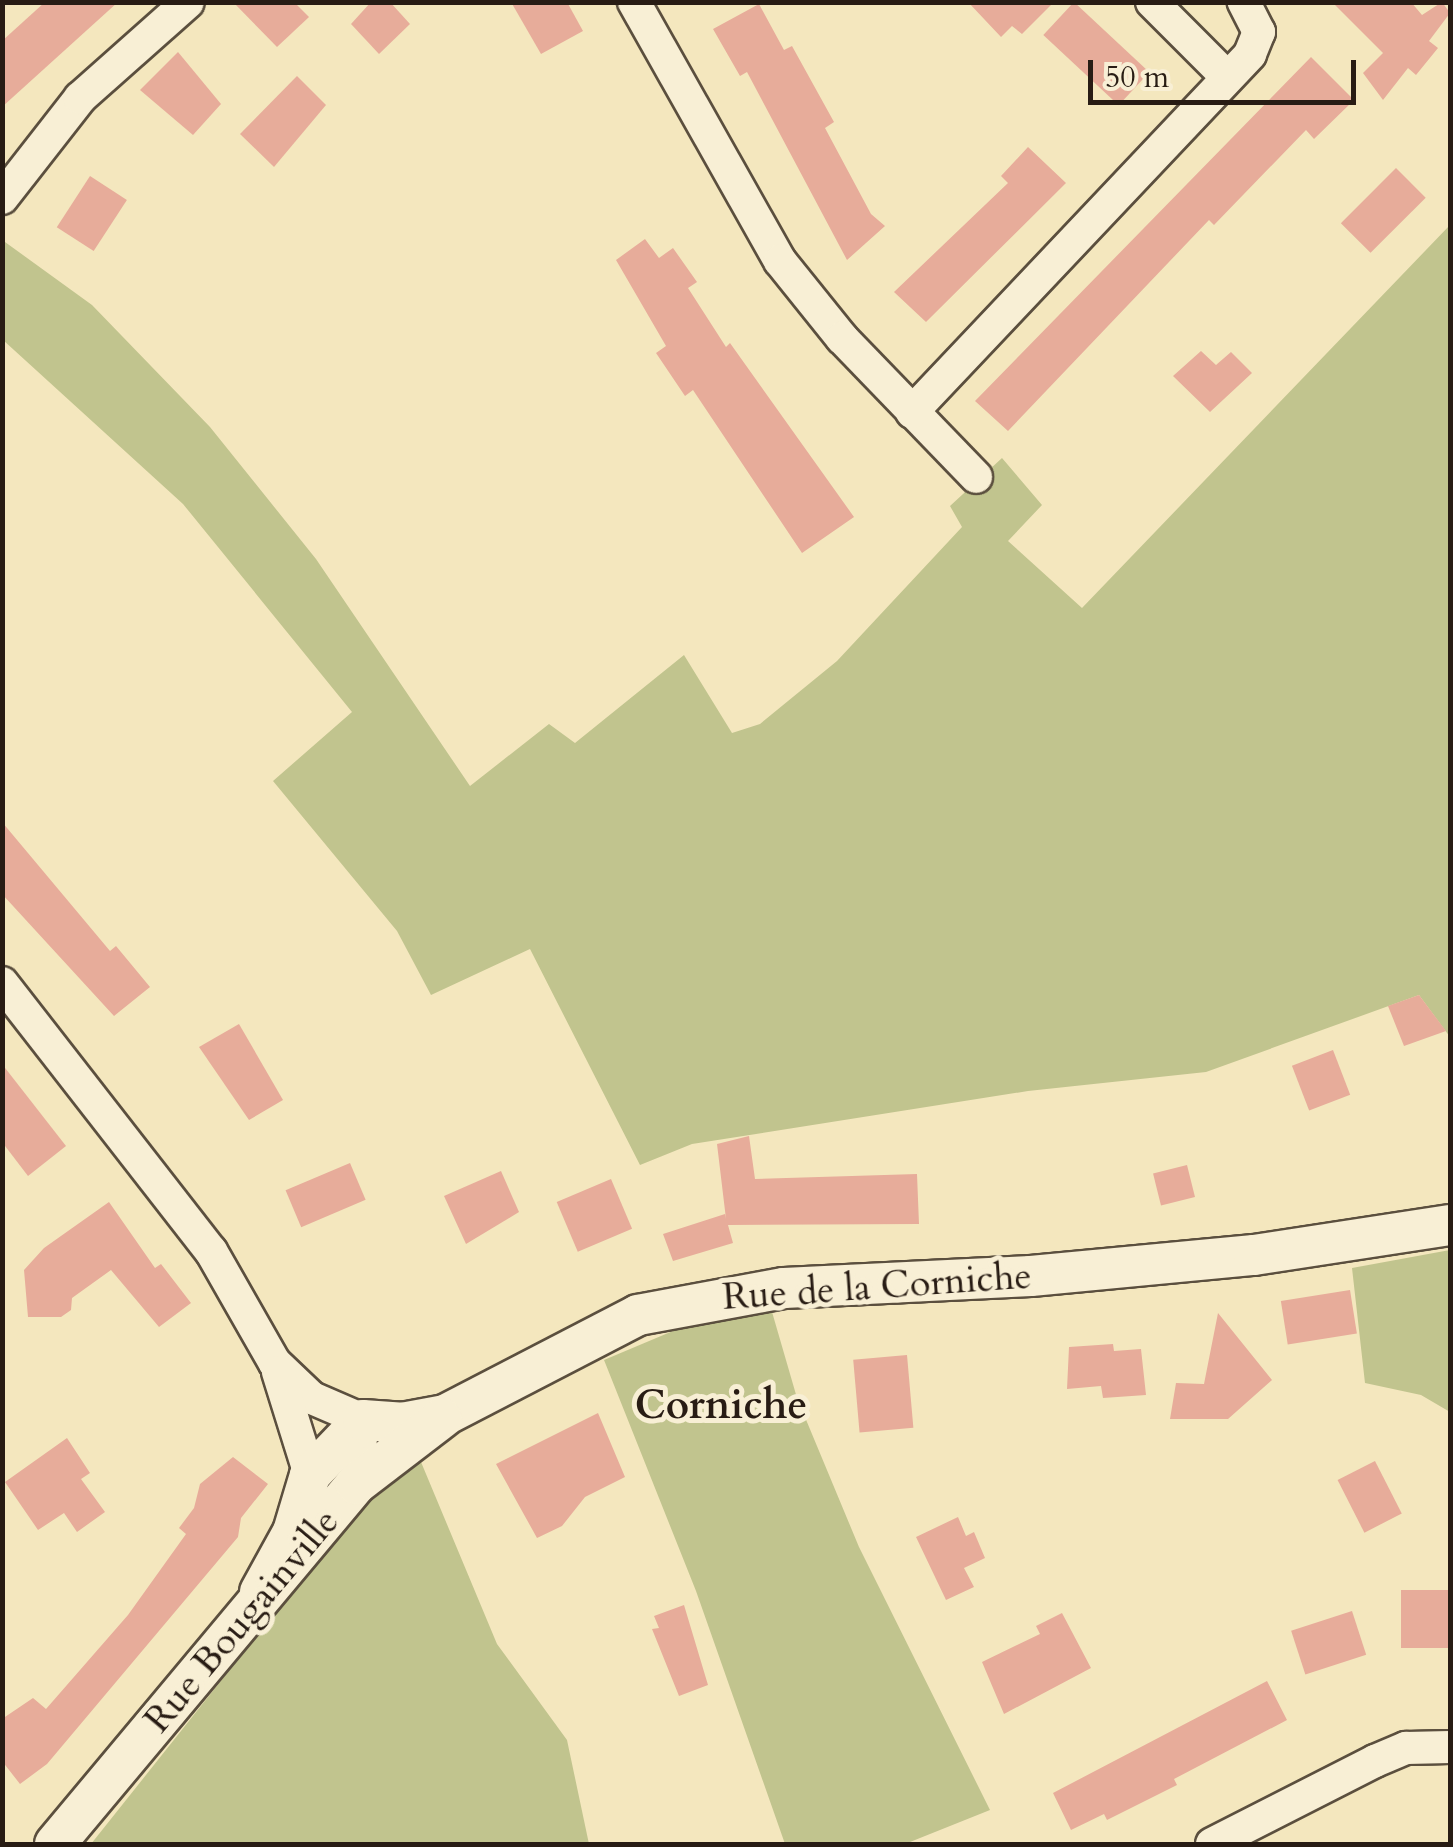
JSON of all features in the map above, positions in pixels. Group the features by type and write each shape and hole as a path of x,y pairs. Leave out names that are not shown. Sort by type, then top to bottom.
{"street":[{"path":"2,198 80,98 188,2"},
{"path":"634,2 780,261 912,412 976,477"},
{"path":"1152,2 1227,77"},
{"path":"912,412 1250,54 1258,32 1244,2"},
{"name":"Rue de la Corniche","path":"2,983 211,1251 275,1364 312,1398 363,1420 402,1423 445,1415 638,1315 706,1298 1254,1255 1450,1224"},
{"path":"275,1364 310,1475"},
{"name":"Rue Bougainville","path":"55,1844 260,1592 356,1484 445,1415"},
{"path":"260,1592 293,1532 310,1475 363,1420"},
{"path":"356,1484 363,1420"},
{"path":"1212,1844 1406,1748 1450,1747"}],"green space":[{"path":"1450,225 1450,1037 1419,995 1206,1072 1028,1091 692,1144 640,1165 530,949 431,995 397,931 273,781 352,712 183,504 3,340 5,242 92,305 210,427 316,559 470,786 549,724 575,743 684,655 732,733 760,724 837,661 962,527 950,506 1002,458 1042,505 1008,541 1082,608"},
{"path":"1450,1250 1450,1412 1421,1395 1365,1383 1352,1268"},
{"path":"770,1305 797,1398 859,1547 990,1810 905,1844 785,1844 696,1591 604,1360 699,1320"},
{"path":"421,1462 497,1644 567,1740 589,1844 91,1844 353,1515"}],"building":[{"path":"45,2 118,2 2,107 2,41"},
{"path":"233,2 294,2 309,17 277,47"},
{"path":"371,2 390,2 410,24 379,54 351,24"},
{"path":"511,2 567,2 583,31 541,54"},
{"path":"968,2 1054,2 1022,34 1012,26 1001,37"},
{"path":"1074,2 1149,72 1119,105 1043,35"},
{"path":"1332,2 1411,2 1422,15 1442,2 1450,13 1429,41 1438,48 1416,75 1408,68 1383,100 1363,73 1383,53"},
{"path":"759,4 784,50 792,46 834,122 825,128 871,214 885,226 847,260 747,72 740,76 713,29"},
{"path":"178,52 221,104 193,135 140,90"},
{"path":"1311,57 1354,100 1314,139 1306,130 1214,225 1209,220 1008,431 975,401"},
{"path":"297,76 326,105 274,167 240,134"},
{"path":"1028,147 1066,183 926,322 894,292 1008,183 1001,176"},
{"path":"1396,168 1426,198 1371,253 1341,223"},
{"path":"90,176 127,200 94,251 57,227"},
{"path":"645,239 659,258 673,248 697,282 688,288 726,347 730,343 854,517 802,553 693,390 685,396 656,353 666,346 616,260"},
{"path":"1201,351 1216,365 1231,352 1252,373 1210,412 1173,376"},
{"path":"2,822 110,951 116,946 150,987 114,1016 2,894"},
{"path":"1419,995 1446,1031 1404,1046 1388,1006"},
{"path":"239,1024 283,1100 249,1120 199,1047"},
{"path":"1333,1050 1350,1095 1309,1111 1292,1066"},
{"path":"2,1064 66,1146 28,1176 2,1142"},
{"path":"749,1136 755,1179 917,1174 919,1224 728,1225 733,1243 673,1261 663,1234 725,1214 726,1219 717,1144"},
{"path":"350,1163 366,1200 301,1227 286,1190"},
{"path":"1187,1165 1195,1197 1161,1205 1153,1173"},
{"path":"501,1171 519,1212 466,1244 444,1196"},
{"path":"611,1179 632,1229 578,1252 557,1202"},
{"path":"109,1202 155,1268 161,1264 191,1303 159,1327 111,1270 72,1298 71,1310 61,1317 28,1317 24,1270 44,1248"},
{"path":"1350,1290 1357,1333 1288,1344 1281,1301"},
{"path":"1218,1313 1272,1380 1228,1419 1170,1419 1176,1383 1204,1384"},
{"path":"1113,1344 1114,1351 1141,1349 1146,1395 1103,1398 1101,1386 1067,1389 1069,1347"},
{"path":"907,1355 913,1428 860,1432 853,1360"},
{"path":"598,1413 625,1477 585,1497 562,1526 537,1538 496,1464"},
{"path":"67,1438 90,1473 81,1479 105,1512 77,1532 64,1513 38,1530 5,1482"},
{"path":"233,1457 268,1484 241,1518 238,1537 47,1764 20,1784 2,1761 2,1719 33,1698 46,1709 128,1615 186,1534 179,1528 194,1508 200,1484"},
{"path":"1375,1461 1402,1514 1364,1533 1338,1480"},
{"path":"958,1517 966,1536 974,1532 985,1558 964,1568 974,1587 946,1600 916,1537"},
{"path":"1401,1590 1450,1590 1450,1648 1401,1648"},
{"path":"684,1605 708,1685 679,1696 652,1629 659,1628 654,1616"},
{"path":"1352,1611 1366,1655 1305,1675 1291,1631"},
{"path":"1062,1613 1091,1668 1004,1714 982,1662 1040,1634 1036,1626"},
{"path":"1267,1681 1287,1720 1174,1779 1177,1785 1107,1820 1104,1814 1071,1830 1053,1793"}],"district":[{"name":"Corniche","path":"721,1406"}]}
